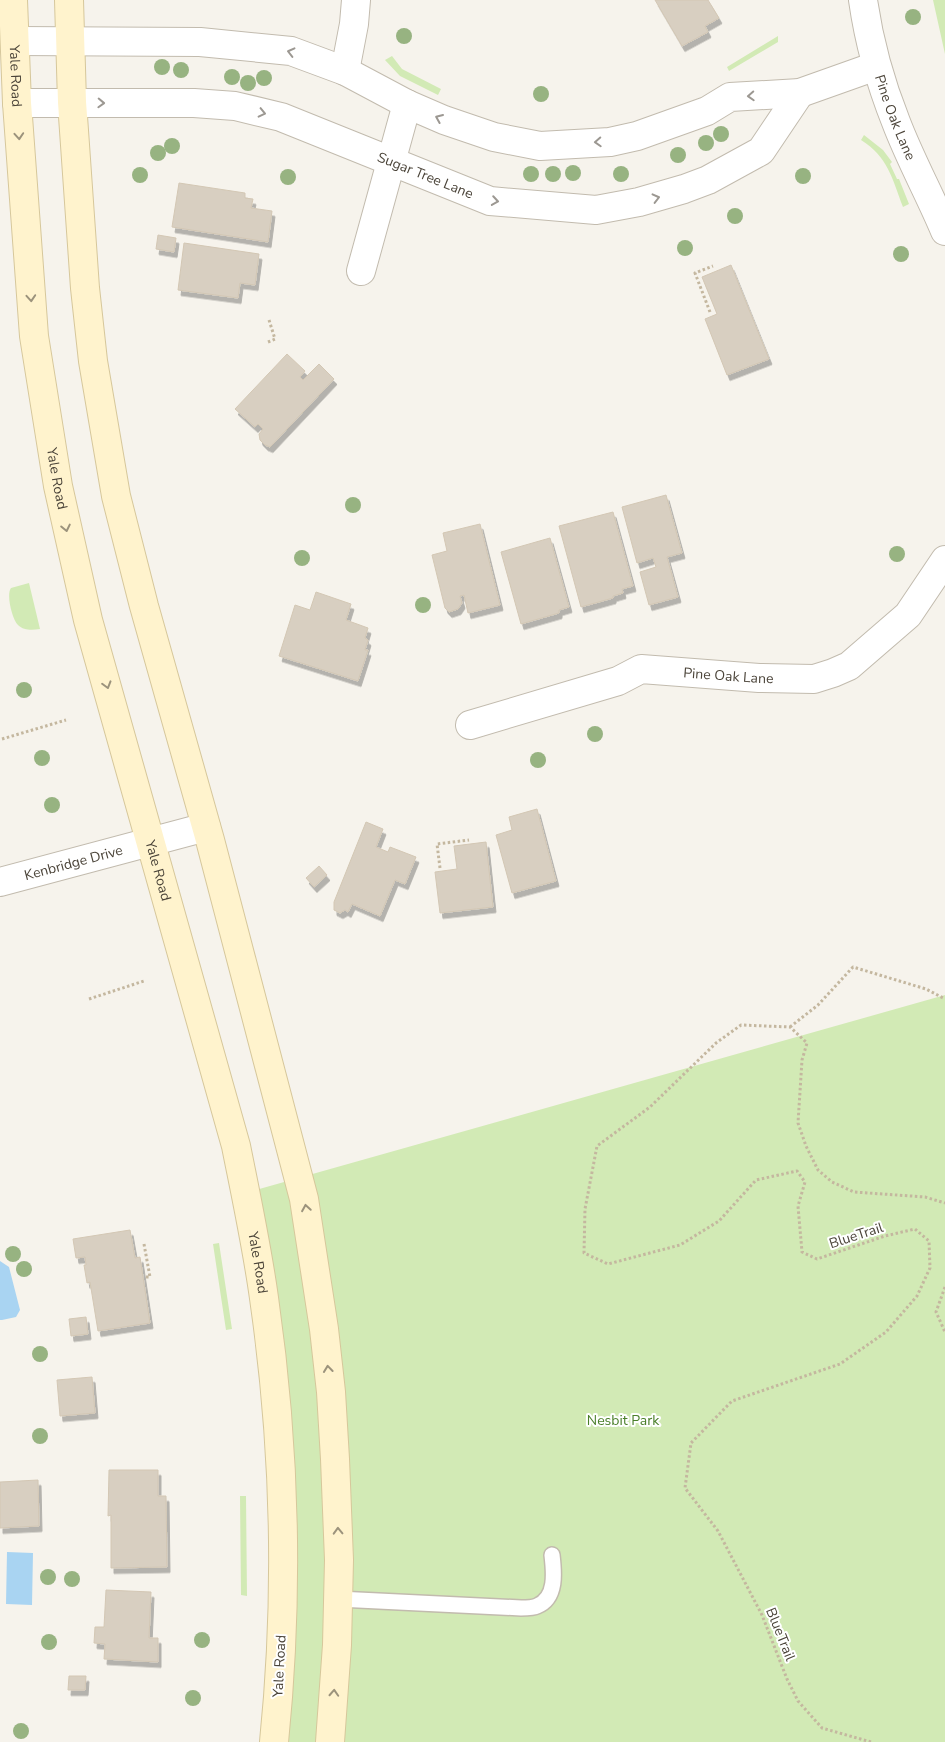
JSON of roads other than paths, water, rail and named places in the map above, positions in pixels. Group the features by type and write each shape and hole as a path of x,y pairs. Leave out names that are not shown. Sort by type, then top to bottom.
{"main road":[{"name":"Yale Road","path":"13,0 17,103 34,336 58,486 88,620 236,1146 252,1223 264,1298 275,1387 281,1481 282,1602 274,1742"},
{"path":"69,0 72,102 85,288 93,361 115,486 144,606 206,827 304,1199 324,1329 331,1392 338,1551 337,1646 330,1742"}],"street":[{"path":"345,71 354,24 356,0"},
{"name":"Pine Oak Lane","path":"863,0 876,66 896,124 945,231"},
{"path":"16,41 200,42 291,51 345,71 407,104 444,120 494,137 540,146 610,142 637,136 707,111 730,97 800,93 876,66"},
{"name":"Sugar Tree Lane","path":"17,103 194,103 235,106 281,117 490,201 596,210 639,202 684,189 708,180 761,151 800,93"},
{"path":"361,271 407,104"},
{"name":"Pine Oak Lane","path":"470,725 618,681 641,669 814,680 849,666 908,614 945,560"},
{"name":"Kenbridge Drive","path":"0,882 206,827"}],"lane":[{"path":"338,1599 521,1608 537,1606 550,1597 554,1576 552,1555"}],"water":[{"path":"0,1261 9,1267 20,1310 16,1317 2,1320 0,1320"},
{"path":"7,1552 33,1553 32,1605 6,1604"}],"park label":[{"name":"Nesbit Park","path":"623,1420"}]}
